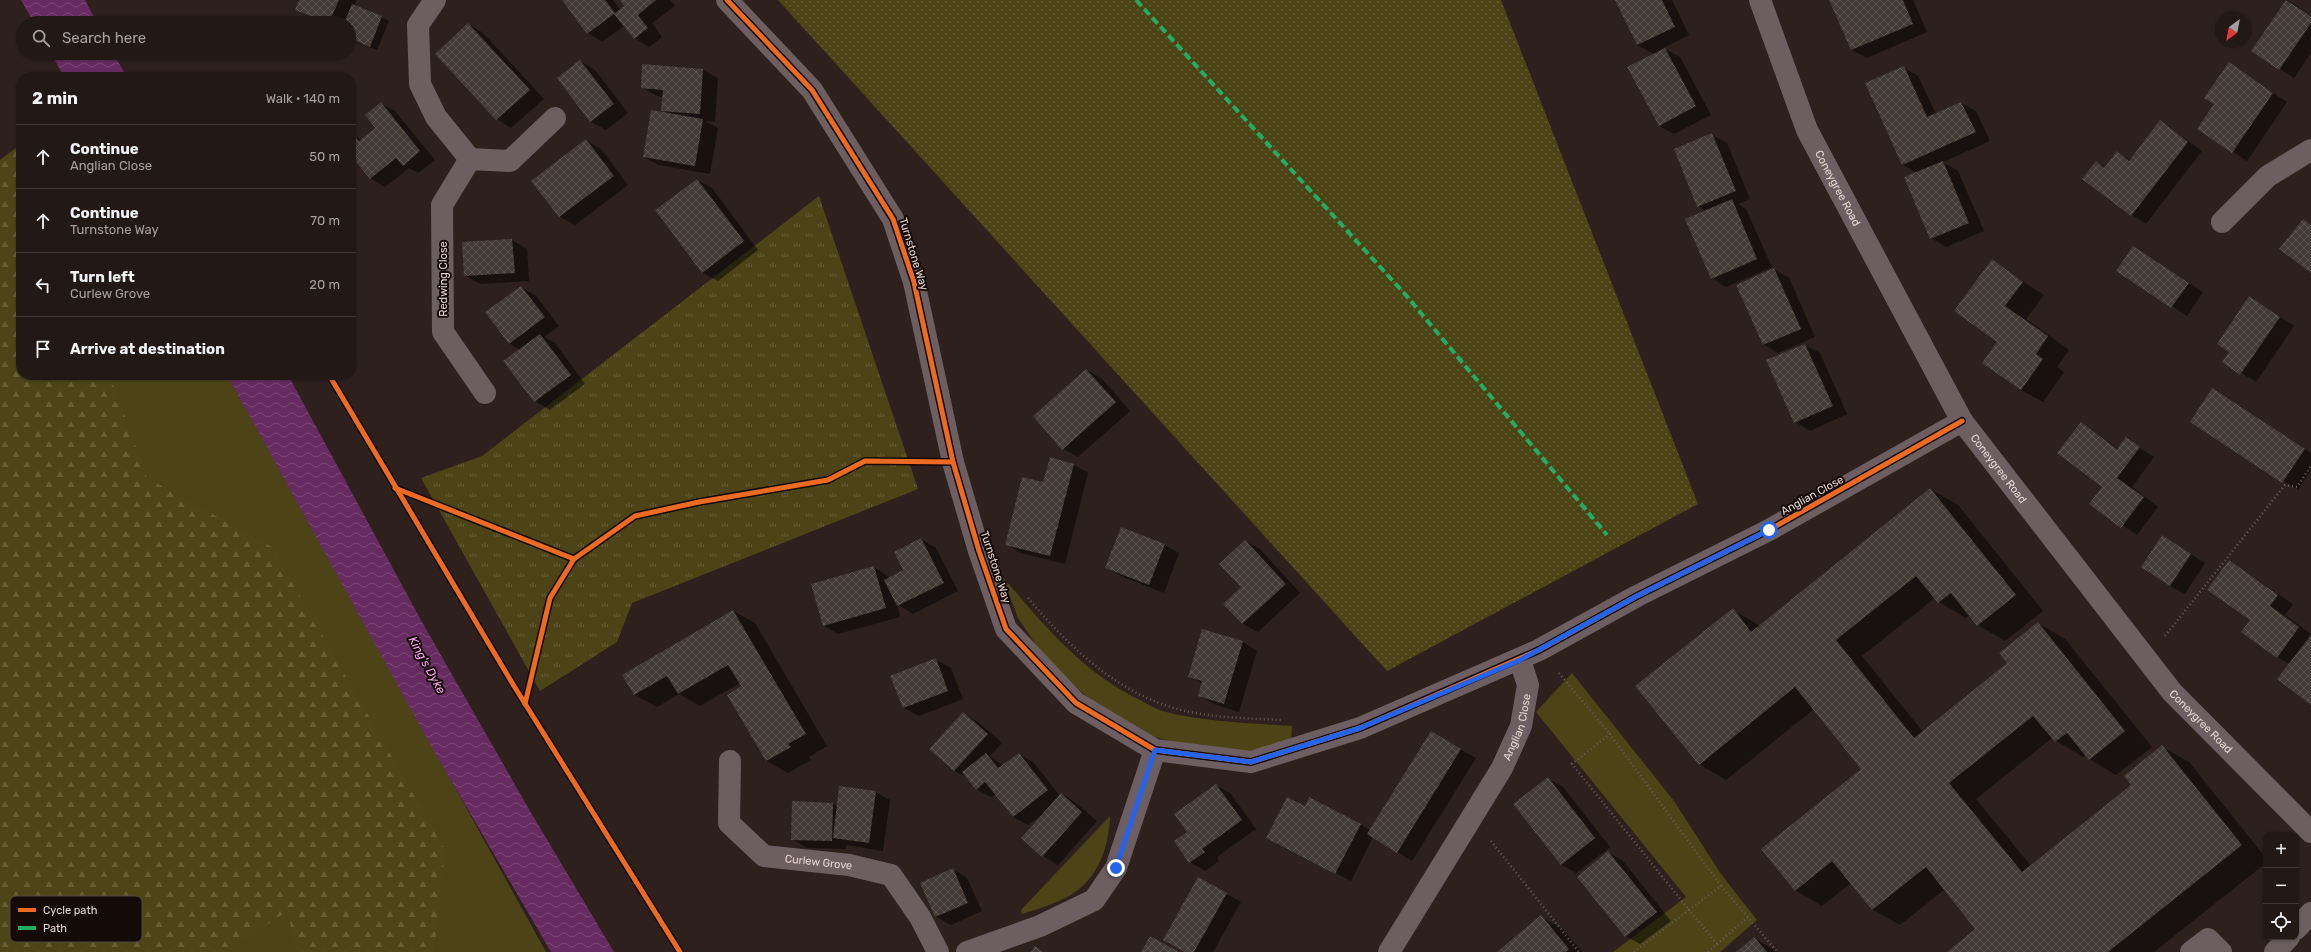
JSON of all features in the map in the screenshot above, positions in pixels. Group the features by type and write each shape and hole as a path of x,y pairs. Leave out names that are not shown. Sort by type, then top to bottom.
{"street":[{"path":"435,0 418,25 420,84 436,117 470,159 510,161 555,118"},
{"name":"Turnstone Way","path":"727,0 812,90 893,219 914,282 953,462 979,551 1006,629 1076,703 1155,750 1251,762 1360,728 1520,660"},
{"name":"Coneygree Road","path":"1760,0 1807,130 1962,422 2172,692 2311,832"},
{"path":"2222,222 2268,176 2311,150"},
{"name":"Redwing Close","path":"470,159 442,205 443,332 486,392"},
{"name":"Anglian Close","path":"1389,952 1502,768 1521,726 1528,685 1520,660 1637,596 1769,530 1962,422"},
{"path":"968,952 1040,926 1094,900 1116,868 1155,750"},
{"name":"Curlew Grove","path":"730,761 729,824 764,856 849,865 891,875 920,917 938,952"},
{"path":"2299,926 2311,913"},
{"path":"2191,952 2208,939 2221,952"},
{"path":"2275,952 2286,940"}],"path":[{"path":"2146,658 2211,581 2285,485 2297,487 2311,466"},
{"path":"1024,593 1052,627 1093,665 1124,687 1162,704 1191,712 1233,718 1285,721"},
{"path":"1539,650 1610,734 1721,886 1776,952"},
{"path":"1610,734 1572,764 1717,944"},
{"path":"1472,817 1579,952"},
{"path":"1634,952 1721,886"},
{"path":"1708,952 1748,917"}],"green space":[{"path":"778,0 1501,0 1698,504 1387,671"},
{"path":"16,148 16,380 112,380 147,478 272,547 445,850 434,952 296,952 288,911 224,952 0,952 0,160"},
{"path":"0,163 16,325 16,380 230,380 546,952 0,952"},
{"path":"819,196 918,489 632,603 617,642 540,691 421,478 482,456"},
{"path":"1002,576 1064,645 1098,675 1117,688 1159,710 1178,715 1227,722 1292,726 1291,743 1248,751 1183,744 1154,737 1120,719 1093,702 1049,664 1018,618"},
{"path":"1572,673 1674,801 1721,874 1757,920 1720,952 1613,952 1686,897 1536,712"},
{"path":"1110,816 1106,847 1093,875 1086,883 1065,898 1022,914 1021,910"}],"water":[{"path":"21,0 85,0 93,16 30,16"},
{"path":"55,60 117,60 124,72 61,72"},
{"name":"King's Dyke","path":"230,380 291,380 422,622 530,811 614,952 551,952 435,753"}],"building":[{"path":"299,0 339,0 332,16 310,16 295,10"},
{"path":"562,0 605,0 615,13 624,6 620,0 656,0 638,15 648,28 634,39 614,14 587,34"},
{"path":"1615,0 1662,0 1675,27 1637,45"},
{"path":"1829,0 1903,0 1913,24 1851,50"},
{"path":"2286,0 2311,16 2311,23 2279,70 2251,51"},
{"path":"352,4 382,16 370,47 356,41 356,16 347,16"},
{"path":"468,23 530,90 496,120 435,54"},
{"path":"1665,48 1696,106 1659,126 1627,67"},
{"path":"580,60 614,104 590,122 557,78"},
{"path":"2229,62 2273,93 2232,153 2197,129 2214,104 2204,98"},
{"path":"642,64 703,69 700,114 661,111 663,90 641,88"},
{"path":"1904,66 1927,117 1961,102 1976,132 1902,165 1865,83"},
{"path":"381,102 420,151 403,166 396,158 370,179 356,162 356,138 359,141 375,128 365,115"},
{"path":"651,110 703,119 695,166 643,157"},
{"path":"2160,120 2188,142 2131,216 2082,179 2096,161 2104,168 2117,151 2129,161"},
{"path":"1712,133 1736,191 1697,207 1674,149"},
{"path":"586,139 614,176 559,217 531,181"},
{"path":"1943,161 1969,223 1930,239 1904,177"},
{"path":"697,179 744,241 702,273 655,210"},
{"path":"1732,199 1757,259 1711,279 1685,219"},
{"path":"2303,219 2311,225 2311,273 2279,249"},
{"path":"512,239 515,273 464,276 462,242"},
{"path":"2133,246 2189,283 2171,308 2116,271"},
{"path":"1992,259 2023,282 2005,306 2048,336 2036,354 2043,359 2021,390 1982,363 1997,342 1954,311"},
{"path":"1774,268 1801,329 1763,345 1736,285"},
{"path":"521,286 545,317 509,344 485,312"},
{"path":"2249,296 2280,317 2240,375 2222,362 2229,352 2217,344"},
{"path":"540,334 571,375 534,402 503,361"},
{"path":"1805,344 1833,406 1794,423 1766,360"},
{"path":"1086,369 1116,402 1062,450 1033,416"},
{"path":"2212,388 2305,449 2282,483 2190,422"},
{"path":"2081,422 2117,449 2126,437 2140,447 2117,478 2144,497 2121,528 2089,504 2102,487 2057,453"},
{"path":"1050,457 1074,464 1050,556 1005,545 1022,477 1043,482"},
{"path":"1930,488 2016,595 1977,626 1951,593 1938,603 1916,576 1836,640 1914,738 2007,663 1999,653 2038,622 2125,731 2089,760 2067,733 2055,742 2033,716 1949,783 2022,872 2131,785 2124,776 2162,745 2242,845 2108,952 1947,952 1975,929 1926,867 1872,910 1832,861 1795,891 1761,849 1861,769 1795,687 1699,765 1635,686 1733,608 1751,632"},
{"path":"1121,527 1165,544 1149,585 1105,568"},
{"path":"2162,535 2191,554 2170,586 2141,567"},
{"path":"921,538 944,583 897,606 884,580 903,570 894,552"},
{"path":"1245,540 1286,584 1242,624 1223,604 1241,587 1219,564"},
{"path":"2229,560 2278,595 2270,606 2299,627 2277,658 2241,632 2250,620 2207,590"},
{"path":"874,566 886,608 823,626 811,584"},
{"path":"733,610 806,734 788,744 791,747 766,761 727,695 741,686 728,665 678,694 667,676 634,695 622,675"},
{"path":"1202,629 1243,641 1224,704 1198,696 1202,681 1188,677"},
{"path":"2311,635 2311,705 2277,679"},
{"path":"936,658 948,691 903,708 890,676"},
{"path":"963,712 988,734 954,771 929,749"},
{"path":"1431,731 1461,749 1397,853 1367,834"},
{"path":"986,753 998,768 1019,753 1048,790 1013,817 985,782 976,790 962,772"},
{"path":"1548,777 1595,838 1561,865 1513,804"},
{"path":"1216,784 1242,820 1202,849 1205,852 1189,863 1174,841 1187,832 1174,814"},
{"path":"839,786 876,791 869,843 833,838"},
{"path":"1061,793 1082,812 1042,857 1021,838"},
{"path":"1287,797 1305,806 1309,797 1361,824 1335,874 1266,838"},
{"path":"792,801 833,803 832,841 791,840"},
{"path":"1608,851 1657,912 1625,937 1577,877"},
{"path":"953,868 968,903 935,917 920,883"},
{"path":"1198,877 1227,893 1194,952 1185,952 1163,940"},
{"path":"1541,915 1569,949 1566,952 1497,952"},
{"path":"1150,936 1179,952 1141,952"},
{"path":"1754,937 1767,952 1736,952"},
{"path":"1035,946 1043,952 1031,952"}],"marked path":[{"path":"1136,0 1404,293 1607,535"}],"cycle path":[{"path":"727,0 812,90 893,219 914,282 953,462 979,551 1006,629 1076,703 1155,750 1251,762 1360,728 1539,650 1637,596 1769,530 1962,421"},
{"path":"332,380 514,686 680,952"},
{"path":"395,488 574,559 635,516 699,502 828,480 865,461 953,462"},
{"path":"525,704 550,598 574,559"}],"route":[{"path":"1116,868 1155,750 1251,762 1360,728 1520,660 1637,596 1769,530"}]}
